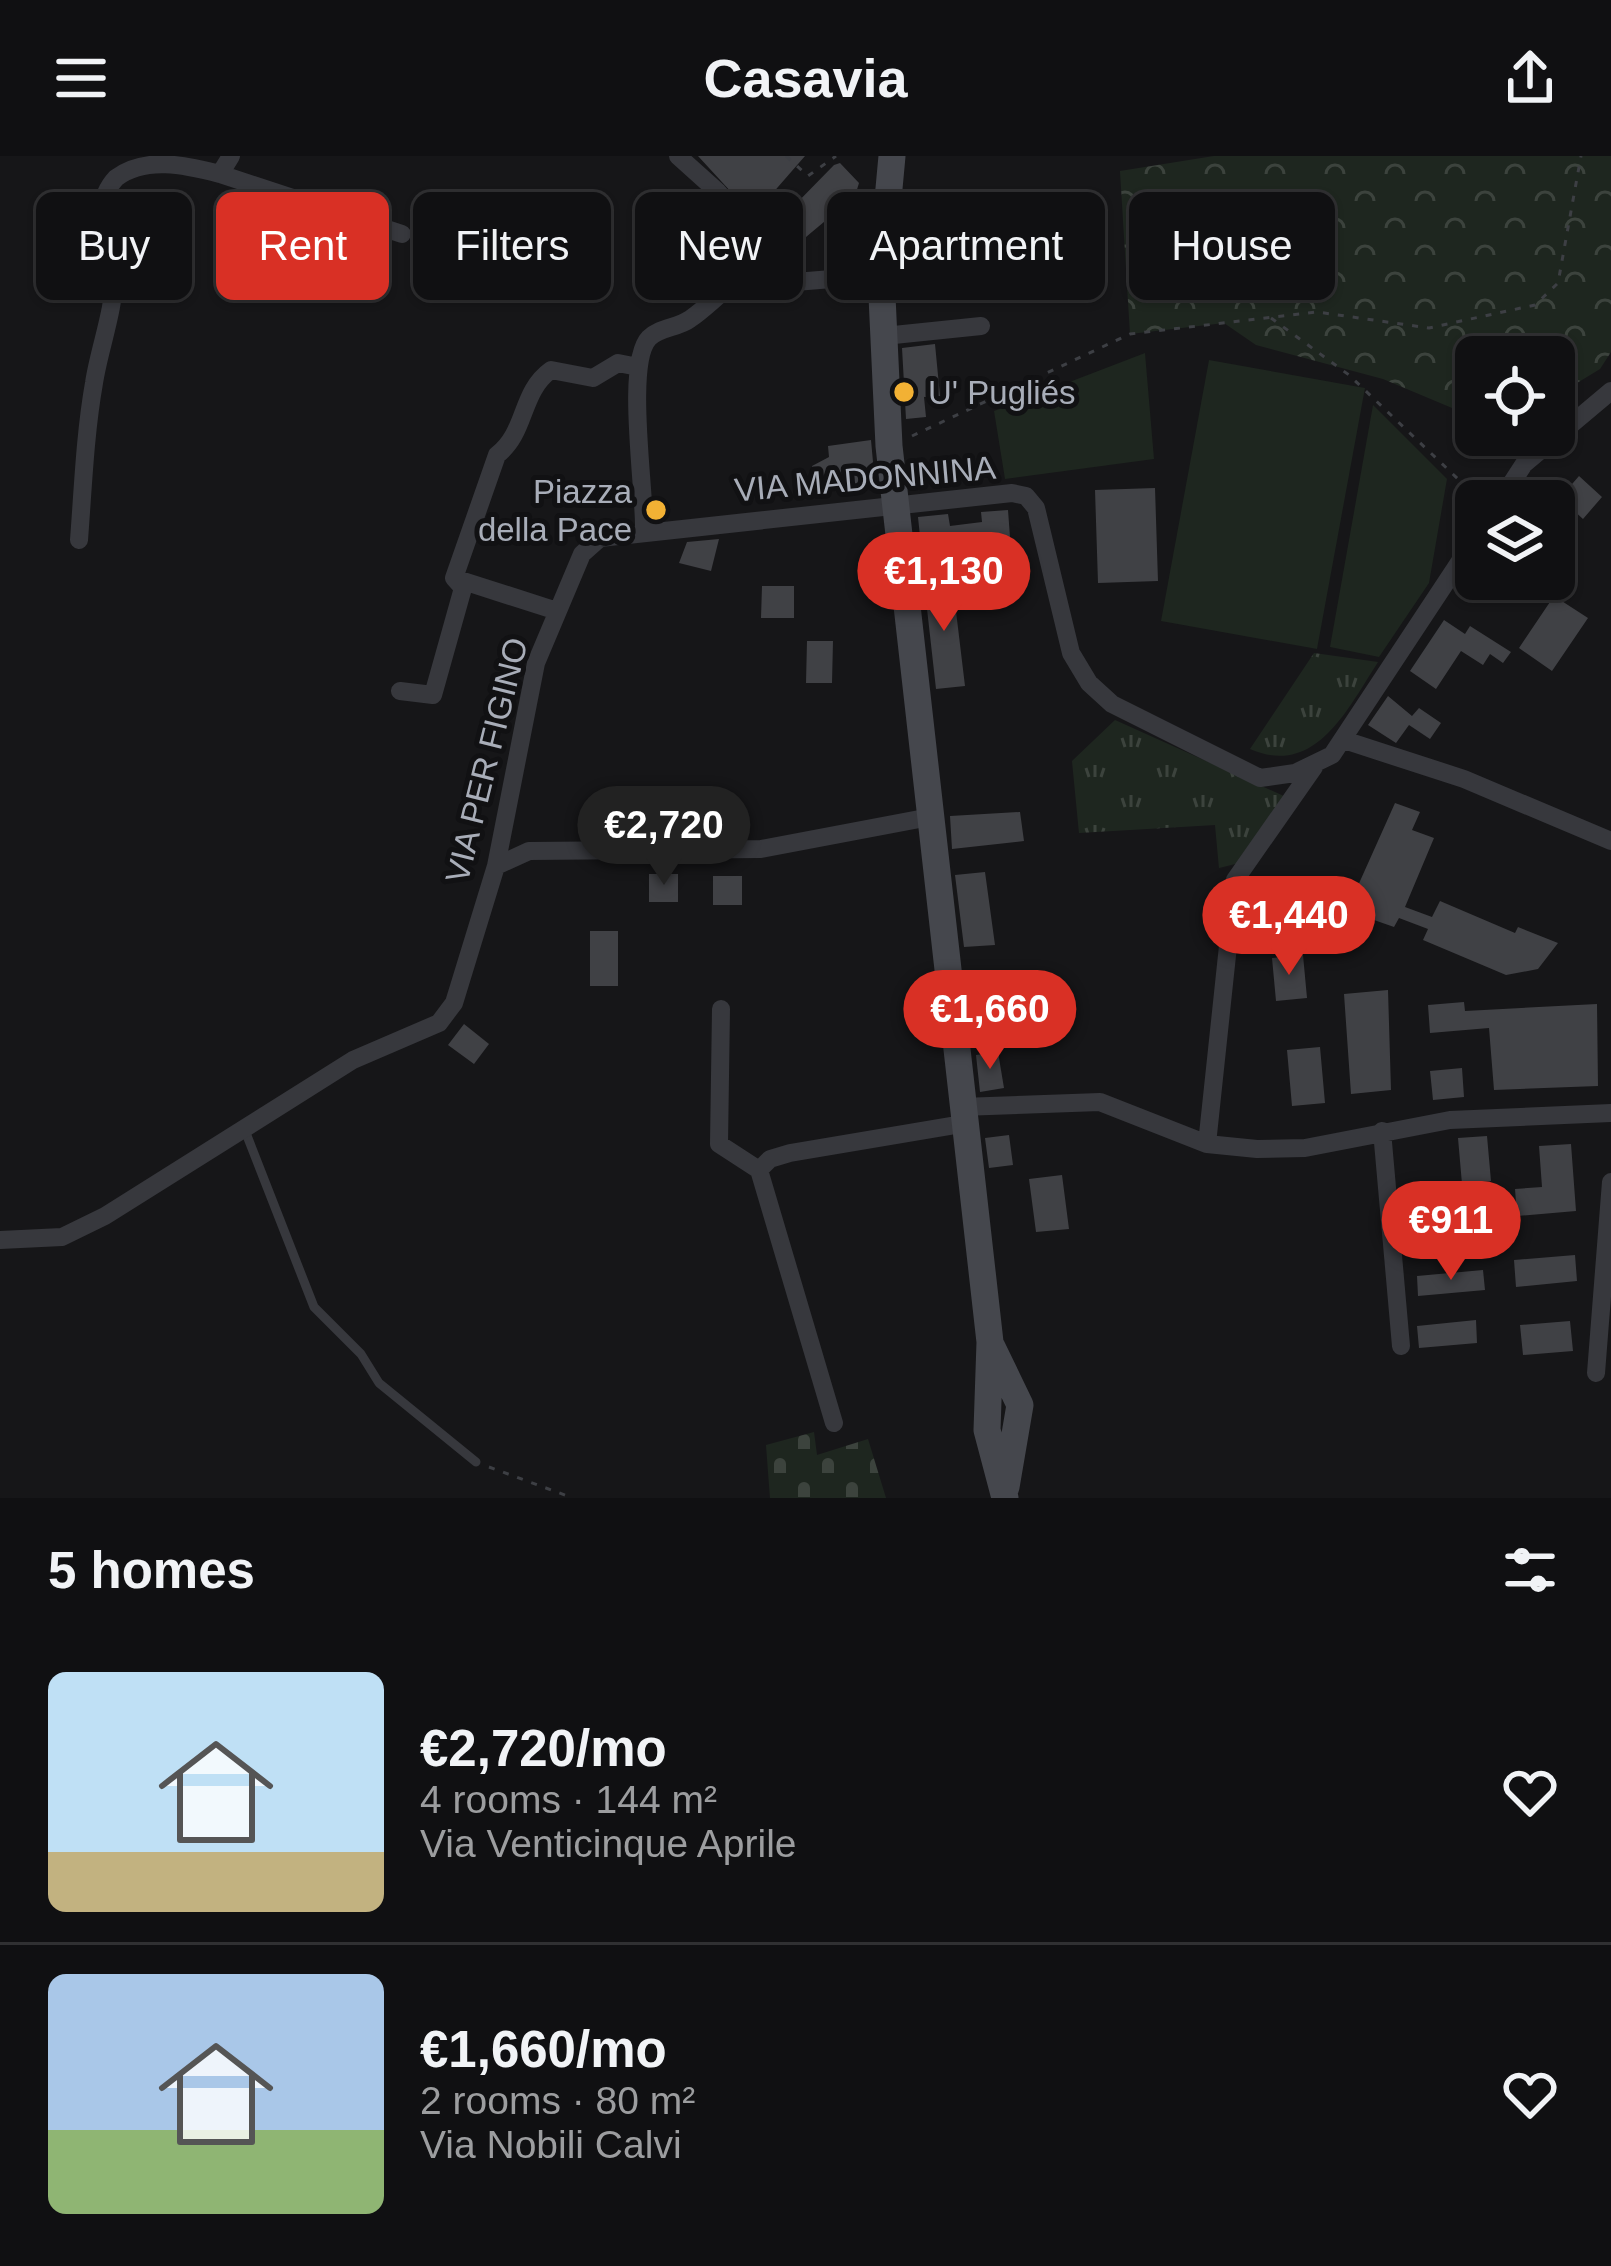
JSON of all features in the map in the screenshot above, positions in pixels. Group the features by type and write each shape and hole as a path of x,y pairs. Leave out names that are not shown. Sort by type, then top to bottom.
{"main road":[{"path":"888,192 891,157"},
{"path":"882,300 889,446 990,1342 987,1430 1005,1497"}],"street":[{"path":"220,174 231,156"},
{"path":"678,156 718,192"},
{"path":"79,540 93,388 114,273 106,247 104,199 116,178 135,163 161,158 402,234"},
{"path":"644,530 639,358 652,334 686,322 711,300"},
{"path":"884,336 981,326"},
{"path":"454,578 496,455 513,443 533,383 551,370 593,378 618,363 639,358"},
{"path":"1514,480 1524,464 1611,391"},
{"name":"VIA MADONNINA","path":"644,530 1012,493 1026,496 1036,508 1071,653 1089,682 1112,704 1260,778 1315,766"},
{"name":"VIA PER FIGINO","path":"244,1128 353,1060 418,1036 439,1023 454,1003 496,866 536,663 582,554 600,538 644,530"},
{"path":"1207,1144 1235,880 1315,766 1344,740 1455,569"},
{"path":"454,578 557,611"},
{"path":"400,691 433,695 463,588 454,578"},
{"path":"1344,740 1464,779 1611,841"},
{"path":"496,866 529,851 761,849 930,817"},
{"path":"721,1009 719,1144 759,1171"},
{"path":"834,1423 780,1238 761,1192 759,1171 770,1159 1044,1100 1100,1102 1207,1144 1305,1148 1450,1120 1611,1113"},
{"path":"0,1240 19,1243 76,1230 244,1128"},
{"path":"1382,1131 1401,1346"},
{"path":"1596,1372 1611,1182"}],"lane":[{"path":"244,1128 314,1307 361,1354 379,1383 476,1462"}],"path":[{"path":"786,156 808,176 836,156"},
{"path":"889,446 1130,334 1271,317 1360,314 1429,328 1535,305 1558,284 1581,156"},
{"path":"1271,317 1349,375 1460,480"},
{"path":"476,1462 573,1498"}],"green space":[{"path":"1214,156 1611,156 1611,352 1600,369 1575,384 1575,336 1455,336 1455,409 1383,379 1256,345 1224,323 1130,334 1120,171"},
{"path":"1145,353 1154,459 1005,479 994,411"},
{"path":"1209,360 1365,388 1317,649 1161,621"},
{"path":"1373,405 1447,479 1429,583 1379,657 1330,647"},
{"path":"1314,653 1378,662 1342,717 1312,746 1294,754 1250,749"},
{"path":"1115,720 1286,797 1239,863 1219,868 1215,825 1079,833 1072,761"},
{"path":"814,1432 817,1455 868,1439 886,1498 770,1498 766,1445"}],"building":[{"path":"698,156 805,156 774,192 731,192"},
{"path":"840,163 859,183 856,192 827,192 827,219 803,241 803,197"},
{"path":"935,344 940,396 924,397 926,417 906,419 902,348"},
{"path":"871,440 875,484 842,490 814,476 812,466 829,457 828,446"},
{"path":"1579,476 1602,497 1583,519 1575,512"},
{"path":"1155,488 1158,581 1098,583 1095,490"},
{"path":"1008,510 1010,537 979,539 980,549 922,556 918,517 948,514 950,526 982,522 981,512"},
{"path":"719,539 711,571 679,563 687,542"},
{"path":"952,578 965,686 936,689 924,582"},
{"path":"762,586 794,586 794,618 761,618"},
{"path":"1551,600 1560,600 1588,618 1552,671 1519,648"},
{"path":"1444,620 1465,634 1470,626 1511,652 1503,663 1490,654 1483,665 1461,651 1436,689 1410,671"},
{"path":"807,641 833,641 832,683 806,683"},
{"path":"1388,696 1412,716 1419,708 1441,723 1430,739 1409,725 1396,743 1368,725"},
{"path":"1395,803 1420,812 1412,830 1434,838 1405,907 1432,917 1440,901 1515,933 1518,927 1558,943 1538,969 1506,975 1423,940 1428,929 1399,918 1394,927 1374,920 1366,939 1339,928"},
{"path":"1020,812 1024,841 952,849 950,816"},
{"path":"985,872 995,945 964,947 955,875"},
{"path":"649,874 678,874 678,902 649,902"},
{"path":"713,876 742,876 742,905 713,905"},
{"path":"590,931 618,931 618,986 590,986"},
{"path":"1303,955 1307,998 1276,1001 1272,958"},
{"path":"1388,990 1391,1090 1351,1094 1344,994"},
{"path":"995,991 998,1026 973,1028 969,994"},
{"path":"1464,1002 1465,1011 1597,1004 1598,1086 1494,1090 1489,1028 1430,1033 1428,1005"},
{"path":"464,1024 489,1044 474,1064 448,1045"},
{"path":"1320,1047 1325,1103 1292,1106 1287,1050"},
{"path":"998,1052 1004,1088 980,1092 976,1055"},
{"path":"1462,1068 1464,1097 1433,1100 1430,1071"},
{"path":"1009,1135 1013,1165 989,1168 985,1138"},
{"path":"1487,1136 1491,1181 1462,1184 1458,1138"},
{"path":"1571,1144 1576,1211 1517,1216 1515,1189 1542,1187 1539,1146"},
{"path":"1062,1175 1069,1229 1036,1232 1029,1179"},
{"path":"1476,1214 1478,1238 1423,1243 1421,1219"},
{"path":"1575,1255 1577,1281 1516,1287 1514,1260"},
{"path":"1483,1270 1485,1290 1418,1296 1417,1276"},
{"path":"1476,1320 1477,1343 1419,1348 1417,1326"},
{"path":"1570,1321 1573,1351 1523,1355 1520,1325"}],"place":[{"name":"U' Pugliés","path":"904,392"},
{"name":"Piazza della Pace","path":"656,510"}]}
